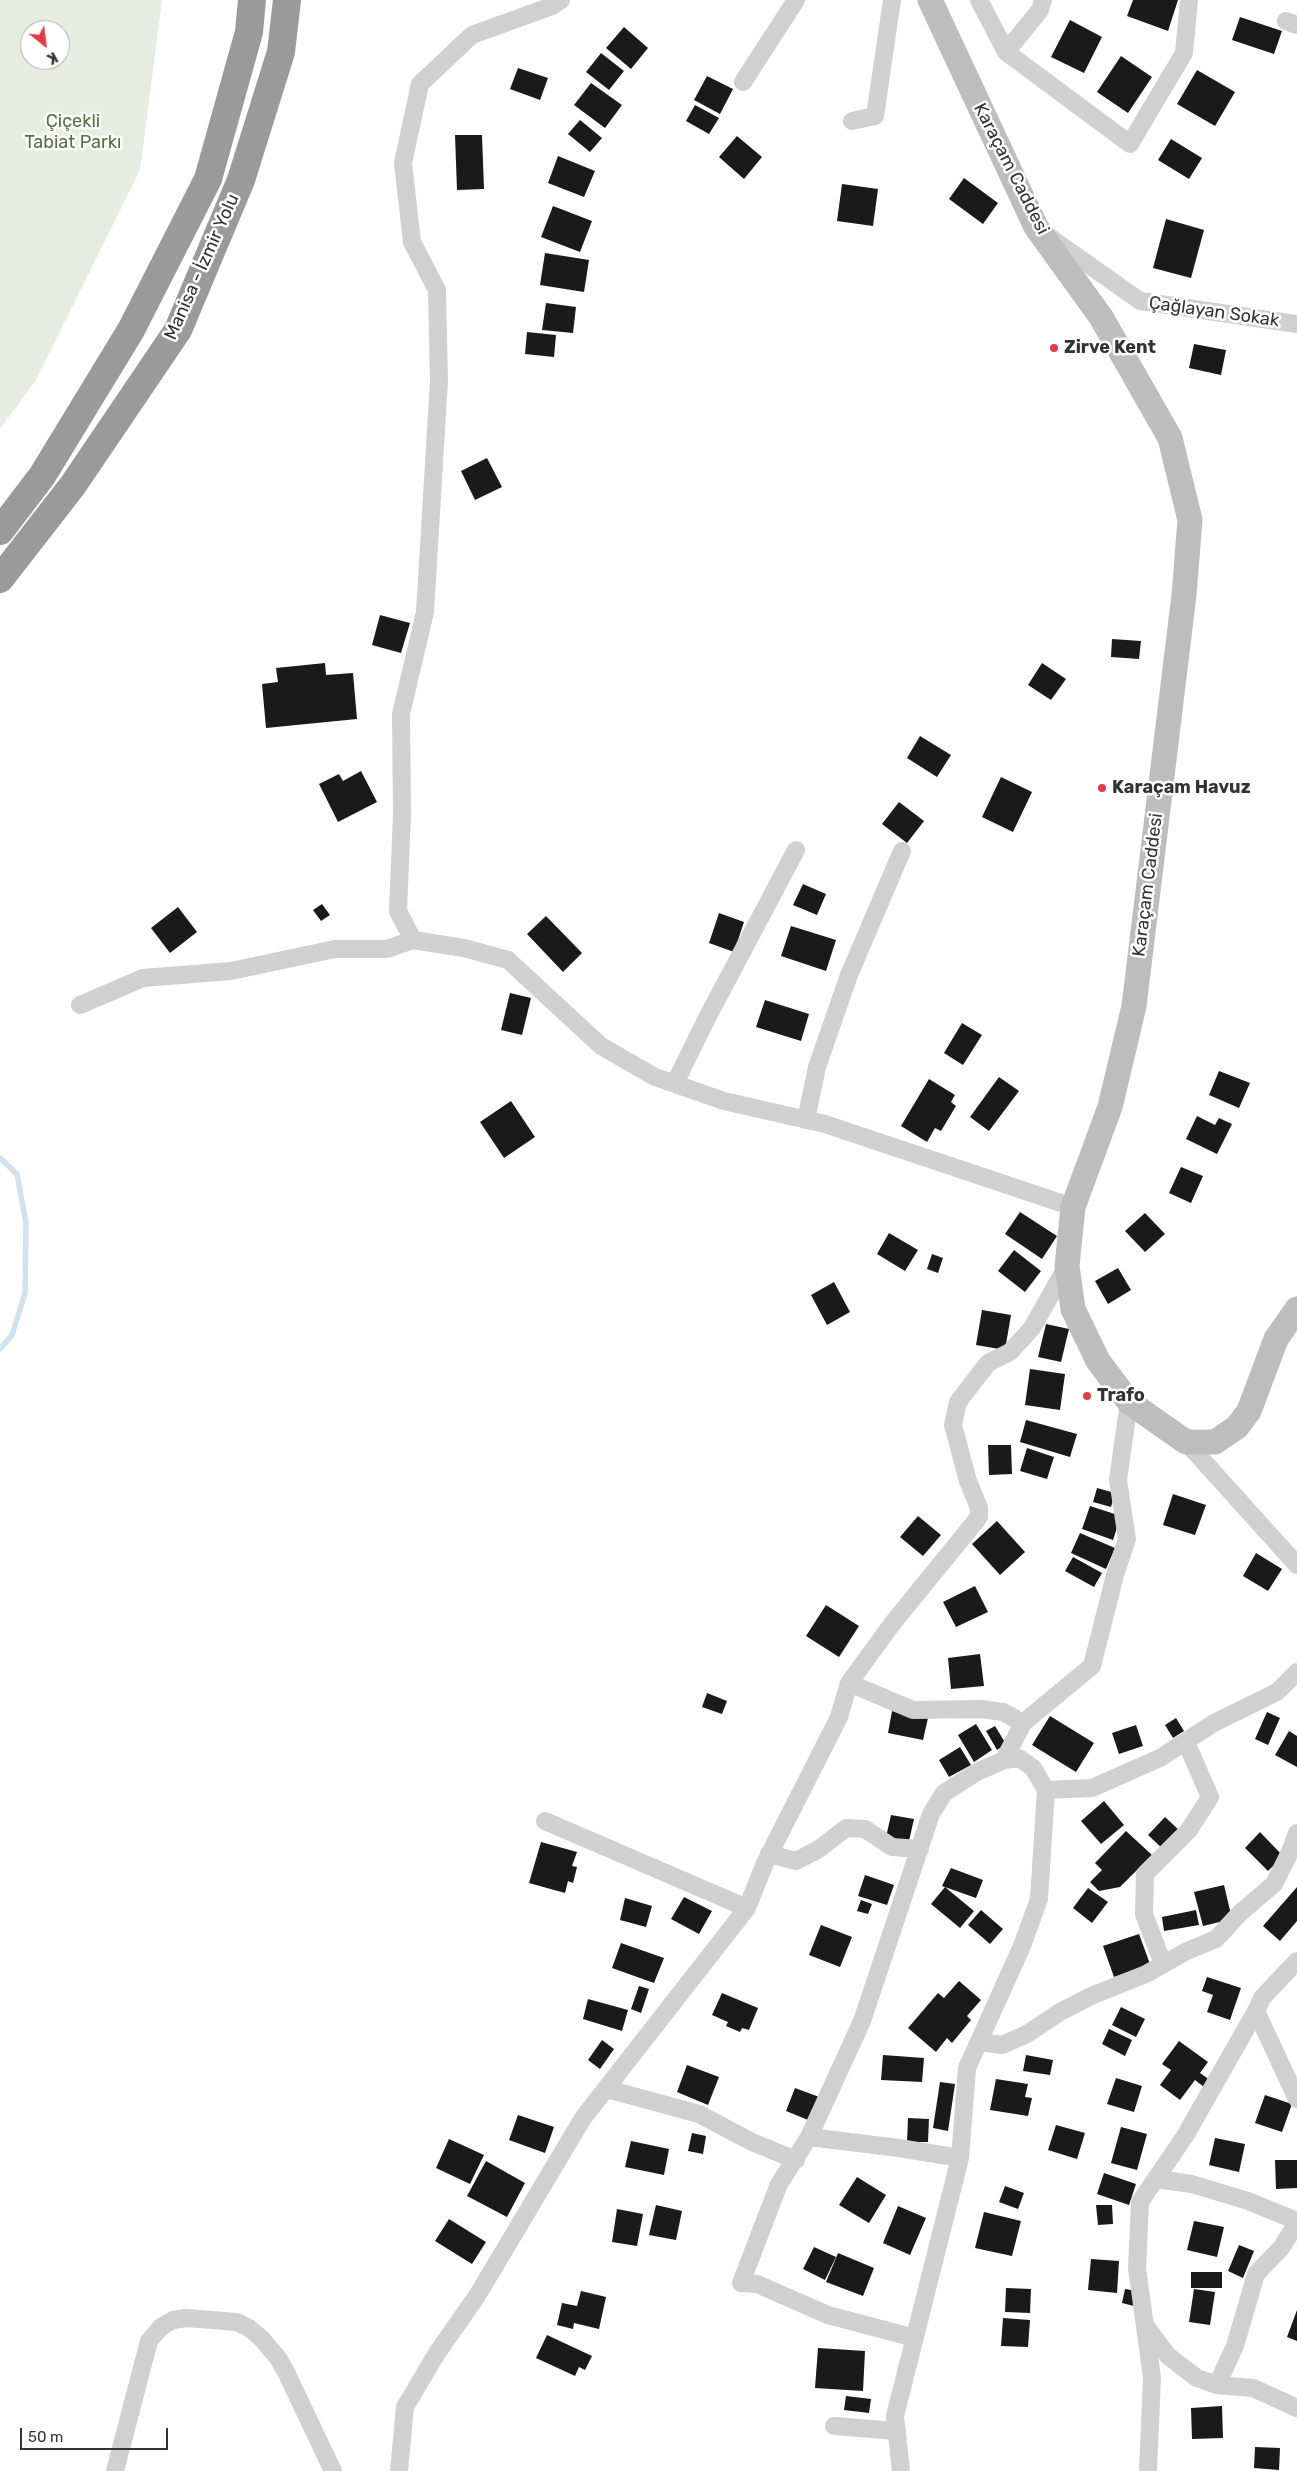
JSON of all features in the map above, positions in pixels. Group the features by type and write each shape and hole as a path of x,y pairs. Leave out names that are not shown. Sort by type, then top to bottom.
{"highway":[{"name":"Manisa - İzmir Yolu","path":"0,531 42,476 131,330 208,179 249,32 252,0"},
{"name":"Manisa - İzmir Yolu","path":"0,578 72,485 178,330 241,180 281,52 287,0"}],"street":[{"path":"413,940 398,911 402,814 401,714 425,612 439,381 437,290 412,242 403,163 420,84 472,35 552,6 561,0"},
{"path":"743,82 796,0"},
{"path":"852,121 875,116 892,0"},
{"name":"Karaçam Caddesi","path":"930,0 1036,227 1101,317 1170,438 1190,520 1184,595 1134,1006 1110,1107 1074,1208 1067,1266 1073,1310 1098,1362 1130,1402 1186,1442"},
{"path":"979,0 1006,52 1130,144 1184,53 1189,0"},
{"path":"1006,52 1040,10 1043,0"},
{"name":"Çağlayan Sokak","path":"1036,227 1140,301 1297,324"},
{"path":"675,1083 711,1010 796,850"},
{"path":"806,1120 817,1067 849,975 902,851"},
{"path":"80,1005 144,978 231,971 335,949 387,949 413,940 464,948 508,960 602,1046 655,1076 724,1101 825,1124 1074,1208"},
{"path":"398,2471 405,2407 437,2353 477,2296 583,2118 747,1908 769,1854 839,1717 848,1683 892,1624 979,1517 979,1508 968,1481 953,1425 958,1402 988,1363 1010,1352 1032,1328 1067,1266"},
{"path":"1186,1442 1214,1442 1237,1427 1249,1411 1276,1339 1297,1309"},
{"path":"1004,1760 1023,1722 1092,1666 1115,1575 1127,1539 1118,1480 1130,1402"},
{"path":"1186,1442 1297,1565"},
{"path":"1046,1790 1092,1788 1160,1758 1214,1723 1277,1692 1297,1672"},
{"path":"848,1683 913,1710 981,1709 1003,1712 1023,1722"},
{"path":"1163,1964 1144,1914 1145,1874 1189,1830 1210,1797 1186,1742"},
{"path":"901,2471 895,2416 915,2338 960,2158 967,2068 1022,1946 1039,1899 1046,1790 1033,1768 1020,1758 1004,1760 977,1772 944,1793 931,1814 862,2021 809,2137 779,2184 741,2283 757,2284 828,2315 915,2338"},
{"path":"545,1821 747,1908"},
{"path":"769,1854 796,1861 819,1849 846,1828 865,1829 892,1847 920,1849"},
{"path":"979,2042 1002,2045 1028,2034 1060,2012 1091,1996 1146,1974 1187,1951 1216,1939 1240,1913 1274,1884 1297,1833"},
{"path":"1148,2471 1152,2378 1137,2268 1140,2202 1185,2136 1262,1998 1297,1961"},
{"path":"1256,2010 1297,2099"},
{"path":"607,2089 699,2114 752,2142 796,2160"},
{"path":"809,2137 899,2148 960,2158"},
{"path":"1156,2179 1192,2184 1239,2198 1297,2222 1281,2248 1256,2274 1235,2346 1217,2385"},
{"path":"115,2471 149,2341 161,2327 173,2320 186,2318 237,2322 249,2328 262,2339 278,2358 286,2372 333,2471"},
{"path":"1144,2323 1168,2356 1197,2378 1217,2385 1253,2388 1297,2408"},
{"path":"834,2426 897,2432"}],"green space":[{"name":"Çiçekli Tabiat Parkı","path":"0,0 162,0 140,170 36,380 0,429"}],"building":[{"path":"1133,0 1178,0 1168,31 1127,16"},
{"path":"1240,17 1282,31 1274,54 1232,40"},
{"path":"1070,20 1102,37 1084,73 1051,57"},
{"path":"624,27 648,48 631,69 606,48"},
{"path":"601,53 624,71 609,90 586,72"},
{"path":"1121,56 1152,77 1128,113 1097,92"},
{"path":"518,68 548,78 540,100 510,89"},
{"path":"1197,70 1235,92 1215,126 1177,104"},
{"path":"707,76 733,89 720,114 694,100"},
{"path":"591,83 622,105 605,128 574,105"},
{"path":"695,105 719,118 709,134 686,121"},
{"path":"580,120 602,138 590,152 568,134"},
{"path":"455,135 482,135 484,189 457,190"},
{"path":"737,136 762,157 744,179 719,157"},
{"path":"1171,139 1202,158 1189,179 1158,160"},
{"path":"558,156 595,171 584,197 548,183"},
{"path":"964,178 998,203 983,224 949,199"},
{"path":"842,184 878,189 873,226 837,221"},
{"path":"553,206 592,221 580,252 541,237"},
{"path":"1166,219 1204,230 1191,278 1153,268"},
{"path":"545,253 589,260 584,292 540,285"},
{"path":"546,303 576,307 573,333 542,330"},
{"path":"527,332 556,335 554,357 525,354"},
{"path":"1194,344 1226,350 1221,375 1189,368"},
{"path":"487,458 502,487 475,500 461,471"},
{"path":"380,615 410,623 401,653 372,645"},
{"path":"1112,639 1141,641 1139,659 1111,657"},
{"path":"325,663 326,675 353,673 357,719 266,728 262,684 278,682 276,668"},
{"path":"1042,663 1066,679 1051,700 1028,685"},
{"path":"920,736 951,755 937,777 907,758"},
{"path":"361,771 377,802 338,822 319,784 339,774 343,781"},
{"path":"1001,777 1032,792 1013,832 982,817"},
{"path":"899,802 924,821 907,843 882,824"},
{"path":"803,884 826,894 817,915 793,905"},
{"path":"322,904 330,915 321,921 313,910"},
{"path":"178,907 197,932 170,953 151,928"},
{"path":"719,913 744,922 734,952 709,943"},
{"path":"546,916 582,953 563,972 527,934"},
{"path":"791,926 836,940 826,971 781,956"},
{"path":"510,993 531,998 522,1035 501,1030"},
{"path":"765,1000 809,1014 801,1041 756,1027"},
{"path":"962,1023 982,1035 963,1065 944,1053"},
{"path":"1219,1071 1250,1083 1239,1108 1209,1095"},
{"path":"999,1077 1019,1091 989,1131 970,1117"},
{"path":"929,1079 955,1095 951,1102 956,1106 941,1131 935,1128 927,1142 901,1126"},
{"path":"511,1101 535,1137 504,1158 480,1122"},
{"path":"1197,1116 1215,1125 1219,1118 1232,1124 1217,1154 1186,1139"},
{"path":"1181,1167 1203,1176 1191,1203 1169,1193"},
{"path":"1020,1212 1057,1236 1042,1259 1005,1234"},
{"path":"1145,1213 1165,1234 1145,1252 1125,1231"},
{"path":"889,1233 918,1250 905,1271 877,1254"},
{"path":"1014,1250 1041,1271 1025,1292 998,1271"},
{"path":"932,1254 943,1258 938,1273 927,1269"},
{"path":"1118,1268 1131,1290 1108,1304 1095,1281"},
{"path":"834,1282 850,1312 827,1325 811,1295"},
{"path":"982,1310 1011,1315 1005,1350 976,1345"},
{"path":"1046,1324 1069,1329 1061,1362 1038,1357"},
{"path":"1030,1369 1065,1374 1060,1410 1025,1405"},
{"path":"1026,1420 1077,1434 1070,1457 1020,1442"},
{"path":"988,1445 1011,1445 1012,1474 989,1475"},
{"path":"1027,1448 1054,1457 1047,1479 1020,1471"},
{"path":"1097,1488 1115,1493 1111,1507 1093,1502"},
{"path":"1173,1494 1206,1505 1195,1535 1163,1525"},
{"path":"1090,1506 1121,1516 1113,1540 1082,1529"},
{"path":"918,1516 941,1535 923,1556 900,1537"},
{"path":"997,1521 1025,1552 1000,1575 972,1544"},
{"path":"1080,1533 1115,1548 1106,1569 1071,1553"},
{"path":"1256,1553 1282,1569 1268,1591 1243,1576"},
{"path":"1073,1557 1102,1573 1094,1587 1065,1571"},
{"path":"975,1586 988,1612 956,1627 943,1602"},
{"path":"826,1605 859,1626 839,1657 806,1636"},
{"path":"980,1654 984,1686 951,1689 948,1658"},
{"path":"707,1693 727,1701 722,1714 702,1707"},
{"path":"892,1711 928,1718 923,1740 888,1733"},
{"path":"1267,1712 1280,1718 1268,1745 1255,1739"},
{"path":"1050,1716 1094,1743 1076,1772 1032,1745"},
{"path":"1176,1718 1184,1731 1173,1738 1165,1725"},
{"path":"976,1724 992,1750 974,1762 958,1735"},
{"path":"1136,1725 1143,1746 1119,1754 1112,1733"},
{"path":"995,1726 1006,1744 997,1750 986,1731"},
{"path":"1289,1731 1297,1736 1297,1767 1275,1755"},
{"path":"960,1747 971,1765 949,1777 939,1760"},
{"path":"1104,1801 1124,1825 1101,1844 1081,1821"},
{"path":"891,1815 914,1819 909,1841 886,1837"},
{"path":"1165,1817 1181,1832 1164,1850 1148,1835"},
{"path":"1126,1831 1152,1855 1120,1887 1099,1891 1090,1882 1102,1870 1095,1863"},
{"path":"1260,1832 1283,1856 1268,1871 1245,1848"},
{"path":"541,1842 577,1852 572,1866 577,1867 573,1883 568,1881 565,1893 529,1883"},
{"path":"951,1868 983,1880 976,1898 942,1886"},
{"path":"865,1875 894,1885 887,1905 858,1896"},
{"path":"1224,1885 1232,1919 1203,1926 1194,1892"},
{"path":"945,1887 974,1911 960,1928 931,1904"},
{"path":"1297,1887 1297,1921 1280,1941 1263,1926"},
{"path":"1088,1888 1108,1902 1092,1923 1073,1908"},
{"path":"684,1897 712,1911 699,1934 671,1919"},
{"path":"625,1898 652,1906 646,1927 620,1920"},
{"path":"861,1900 872,1904 868,1914 857,1911"},
{"path":"981,1910 1003,1929 990,1944 968,1925"},
{"path":"1196,1910 1199,1925 1164,1931 1162,1917"},
{"path":"821,1925 852,1937 840,1967 809,1955"},
{"path":"1139,1934 1150,1964 1114,1977 1103,1946"},
{"path":"621,1943 664,1958 654,1983 612,1968"},
{"path":"1207,1977 1241,1988 1230,2020 1207,2012 1213,1995 1202,1991"},
{"path":"959,1981 981,2000 967,2016 971,2020 952,2043 947,2038 936,2052 908,2028 938,1993 944,1998"},
{"path":"639,1986 649,1989 641,2013 631,2009"},
{"path":"722,1993 758,2008 749,2030 742,2028 740,2032 726,2026 728,2022 712,2015"},
{"path":"588,1999 628,2010 622,2031 583,2019"},
{"path":"1121,2007 1145,2019 1136,2037 1112,2025"},
{"path":"1109,2029 1132,2040 1125,2056 1102,2044"},
{"path":"602,2040 614,2049 600,2069 588,2060"},
{"path":"1179,2041 1208,2062 1200,2073 1210,2080 1204,2087 1195,2080 1180,2100 1160,2085 1171,2070 1162,2064"},
{"path":"883,2055 924,2058 922,2082 881,2080"},
{"path":"1026,2055 1053,2060 1050,2075 1023,2071"},
{"path":"687,2065 719,2077 708,2105 677,2092"},
{"path":"1116,2078 1142,2086 1134,2112 1107,2104"},
{"path":"996,2079 1028,2084 1025,2097 1032,2098 1028,2116 990,2110"},
{"path":"940,2082 955,2084 948,2131 933,2128"},
{"path":"795,2088 822,2098 813,2122 786,2111"},
{"path":"1265,2095 1292,2104 1282,2132 1255,2123"},
{"path":"518,2115 554,2127 545,2153 509,2140"},
{"path":"908,2118 929,2119 928,2142 907,2142"},
{"path":"1056,2125 1085,2133 1077,2159 1048,2150"},
{"path":"1121,2127 1147,2134 1137,2170 1111,2163"},
{"path":"692,2133 706,2136 703,2154 688,2151"},
{"path":"1215,2138 1245,2144 1239,2172 1209,2165"},
{"path":"449,2139 484,2155 470,2184 436,2168"},
{"path":"631,2141 669,2149 664,2175 625,2167"},
{"path":"1275,2160 1297,2160 1297,2188 1276,2189"},
{"path":"486,2161 525,2183 507,2217 467,2196"},
{"path":"1104,2173 1136,2184 1129,2205 1097,2194"},
{"path":"857,2177 886,2195 869,2223 839,2205"},
{"path":"1005,2186 1024,2193 1018,2209 999,2202"},
{"path":"656,2205 682,2211 676,2240 649,2235"},
{"path":"1096,2205 1112,2205 1113,2224 1098,2225"},
{"path":"898,2206 926,2218 910,2255 883,2243"},
{"path":"617,2209 643,2214 637,2246 612,2242"},
{"path":"984,2212 1021,2221 1012,2256 975,2248"},
{"path":"449,2219 486,2242 472,2264 435,2241"},
{"path":"1194,2221 1224,2227 1217,2257 1187,2250"},
{"path":"1239,2245 1254,2251 1243,2278 1228,2271"},
{"path":"814,2247 836,2257 825,2280 803,2269"},
{"path":"838,2253 874,2268 863,2296 826,2282"},
{"path":"1091,2259 1119,2261 1117,2293 1088,2290"},
{"path":"1191,2272 1222,2272 1222,2288 1191,2288"},
{"path":"1006,2288 1031,2289 1030,2313 1005,2312"},
{"path":"1125,2289 1137,2291 1134,2306 1122,2303"},
{"path":"1194,2289 1215,2292 1210,2325 1189,2322"},
{"path":"581,2291 606,2297 599,2329 574,2323 573,2329 557,2325 562,2303 577,2306"},
{"path":"1297,2310 1297,2341 1287,2337"},
{"path":"1003,2318 1030,2320 1028,2347 1001,2346"},
{"path":"547,2335 592,2356 585,2370 579,2367 575,2376 536,2358"},
{"path":"818,2348 865,2351 863,2391 815,2388"},
{"path":"846,2396 871,2399 869,2413 844,2410"},
{"path":"1222,2406 1223,2438 1192,2439 1191,2408"},
{"path":"1255,2447 1280,2448 1279,2470 1254,2468"}],"waterway":[{"path":"0,1158 17,1174 26,1223 25,1293 12,1335 0,1349"}],"place":[{"name":"Zirve Kent","path":"1054,348"},
{"name":"Karaçam Havuz","path":"1102,788"},
{"name":"Trafo","path":"1087,1396"}]}
